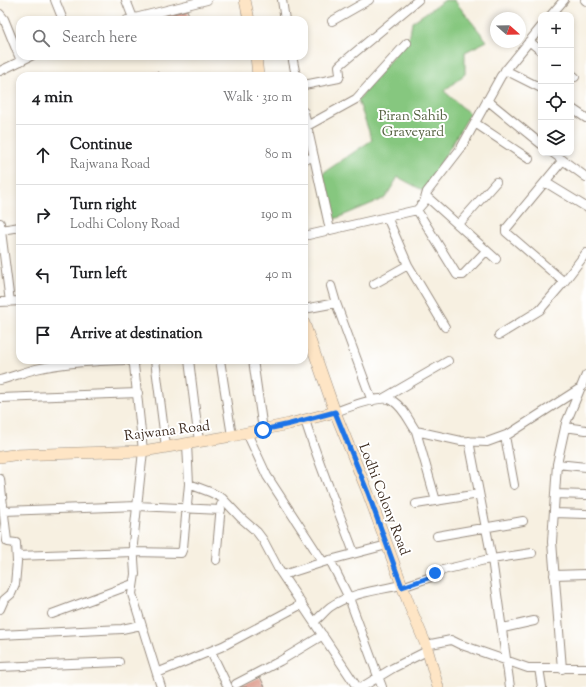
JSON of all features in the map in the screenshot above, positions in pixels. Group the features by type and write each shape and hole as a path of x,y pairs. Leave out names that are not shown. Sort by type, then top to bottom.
{"main road":[{"path":"245,0 248,16"},
{"path":"256,60 258,72"},
{"name":"Lodhi Colony Road","path":"308,334 335,412 426,648 438,687"},
{"name":"Rajwana Road","path":"0,457 13,455 143,450 166,447 263,430 335,412"}],"street":[{"path":"55,0 61,16"},
{"path":"126,0 129,16"},
{"path":"142,16 205,0"},
{"path":"282,0 284,16"},
{"path":"332,21 369,0"},
{"path":"308,84 338,78 340,74 340,64 418,0"},
{"path":"554,12 564,0"},
{"path":"0,14 4,19 16,49"},
{"path":"308,235 417,210 424,202 427,192 461,148 505,70 538,31"},
{"path":"308,125 356,99 407,42"},
{"path":"529,42 538,49"},
{"path":"293,60 295,72"},
{"path":"0,71 21,61"},
{"path":"505,70 538,86"},
{"path":"488,100 538,142"},
{"path":"574,110 586,118"},
{"path":"475,123 529,159"},
{"path":"308,130 330,230"},
{"path":"557,156 586,177"},
{"path":"308,159 314,157"},
{"path":"563,160 506,229 506,232 564,282"},
{"path":"458,225 496,182"},
{"path":"545,182 586,207"},
{"path":"426,196 496,259"},
{"path":"417,210 458,275 463,275 486,251"},
{"path":"387,217 408,265 445,327"},
{"path":"10,302 3,266 0,226 16,227"},
{"path":"499,335 540,310 586,253"},
{"path":"374,284 408,265"},
{"path":"331,286 372,401"},
{"path":"0,302 16,301"},
{"path":"308,308 336,303"},
{"path":"335,412 384,398 448,361"},
{"path":"0,380 34,369 63,364"},
{"path":"134,364 143,450 133,552 135,568 133,600 161,687"},
{"path":"156,364 166,447"},
{"path":"189,364 199,442"},
{"path":"221,364 232,436"},
{"path":"254,364 263,430"},
{"path":"562,669 552,542 557,464 565,427 584,385 586,375"},
{"path":"416,431 461,441 487,442 505,436 584,385"},
{"path":"0,398 138,393"},
{"path":"384,398 392,400 401,408 416,431 436,501"},
{"path":"305,420 316,455 337,505 354,553"},
{"path":"565,427 586,430"},
{"path":"247,433 267,476 326,561 349,598 382,687"},
{"path":"505,436 514,485"},
{"path":"469,441 492,560 503,628 510,687"},
{"path":"17,556 133,552 181,553 188,509 189,484 187,444"},
{"path":"557,464 586,467"},
{"path":"0,480 7,541 16,543 17,556 15,585 10,594 4,600 0,609"},
{"path":"189,484 222,498 257,532 283,575 357,687"},
{"path":"416,504 479,494"},
{"path":"555,494 586,495"},
{"path":"216,560 222,498"},
{"path":"4,511 137,506 221,510"},
{"path":"554,513 586,514"},
{"path":"437,536 486,526 523,521"},
{"path":"283,575 387,544"},
{"path":"314,622 330,607 349,598 375,590 402,586 431,577 443,570 532,553"},
{"path":"554,575 586,574"},
{"path":"52,614 133,584"},
{"path":"157,673 211,652 302,604"},
{"path":"503,628 534,622"},
{"path":"0,634 122,629 141,625"},
{"path":"236,684 280,662 323,635"},
{"path":"362,687 426,648 451,640 528,668 586,668"},
{"path":"211,652 225,686"},
{"path":"0,667 118,662"},
{"path":"539,668 542,687"}],"green space":[{"name":"Piran Sahib Graveyard","path":"445,0 454,0 487,41 465,52 465,74 444,91 470,114 424,191 398,177 385,198 330,221 320,175 372,140 358,100 410,35 412,22"}],"building":[{"path":"187,10 189,16 167,16"},
{"path":"260,677 265,687 236,687"}],"route":[{"path":"263,430 335,412 368,493 402,587 431,577 435,573"}]}
